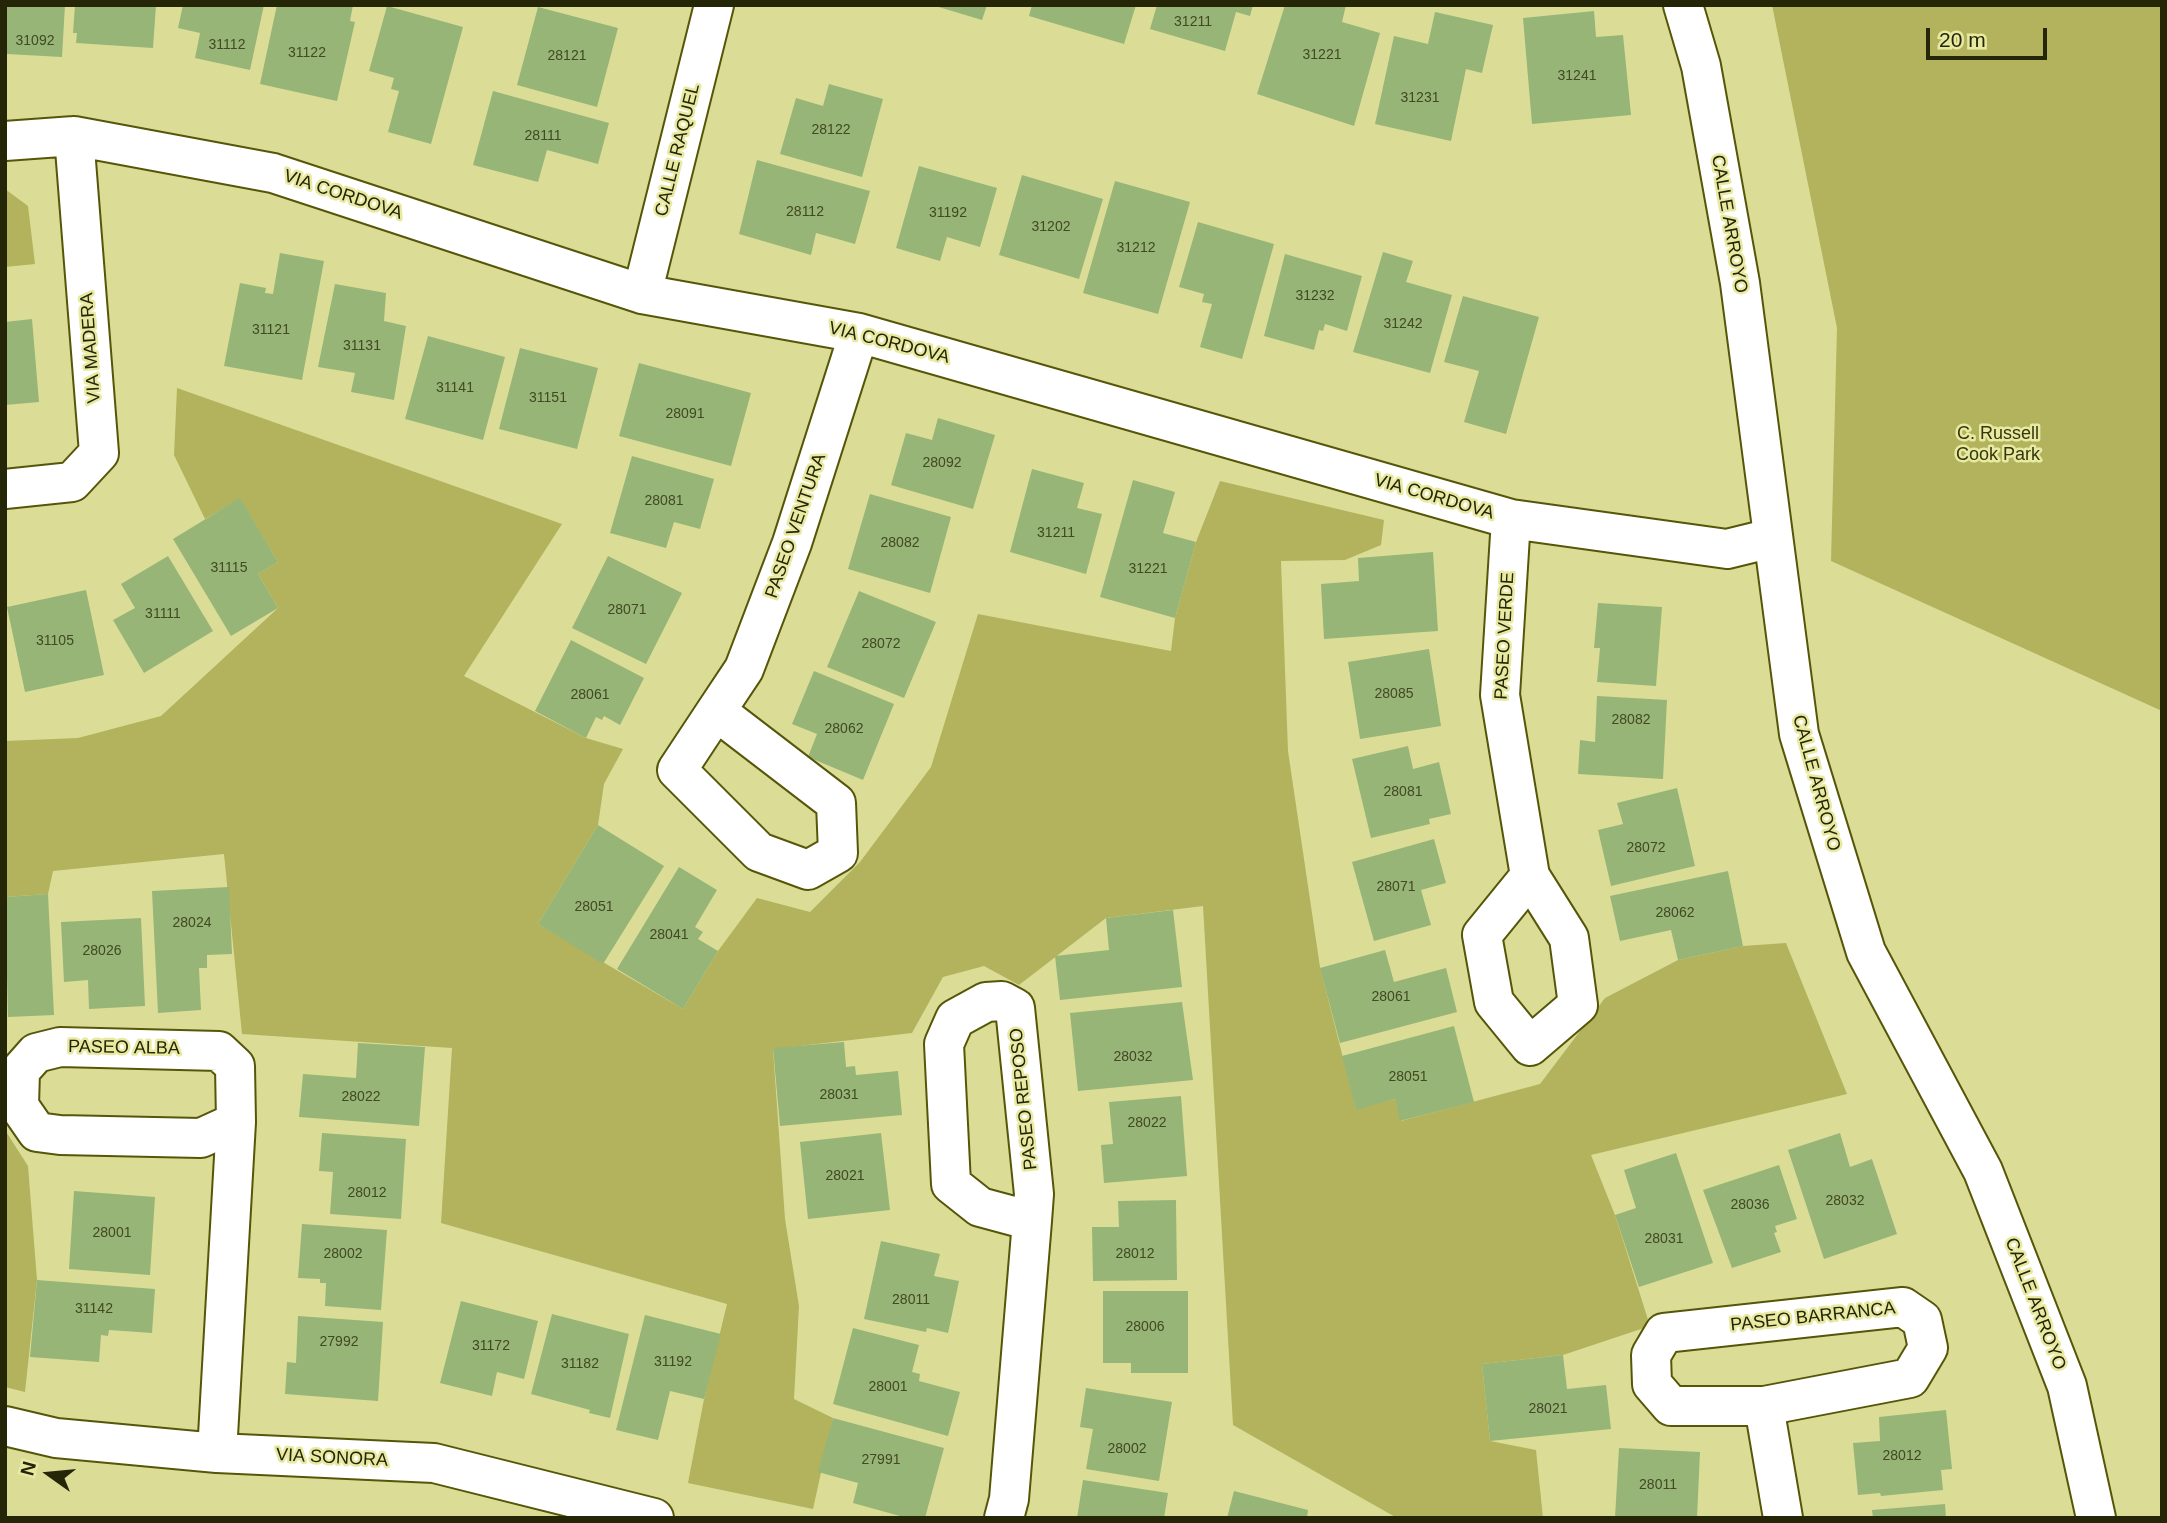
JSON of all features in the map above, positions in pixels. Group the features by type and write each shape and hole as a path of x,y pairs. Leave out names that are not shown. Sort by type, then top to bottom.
{"street":[{"name":"CALLE RAQUEL","path":"642,294 714,5"},
{"name":"CALLE ARROYO","path":"1683,5 1701,66 1740,283 1799,734 1866,953 1983,1171 2067,1386 2096,1518"},
{"name":"VIA CORDOVA","path":"5,141 74,136 274,173 642,294 859,333 1511,519 1727,549 1772,538"},
{"name":"VIA MADERA","path":"5,489 72,482 99,453 74,136"},
{"name":"PASEO VENTURA","path":"716,711 744,669 792,543 859,333"},
{"name":"PASEO VERDE","path":"1511,519 1500,695 1530,876"},
{"name":"PASEO REPOSO","path":"1004,1518 1009,1499 1032,1221 1034,1194 1015,1008 1002,1001 986,1002 955,1019 944,1044 951,1184 980,1207 1032,1221"},
{"name":"PASEO ALBA","path":"217,1453 236,1122 235,1066 219,1051 60,1047 36,1052 20,1071 19,1106 37,1132 60,1135 201,1138 236,1122"},
{"name":"PASEO BARRANCA","path":"1903,1307 1922,1320 1927,1348 1910,1378 1764,1406 1671,1406 1652,1384 1651,1355 1664,1333 1903,1307"},
{"path":"1764,1406 1783,1518"},
{"name":"VIA SONORA","path":"5,1426 56,1438 217,1453 434,1463 654,1518"}],"green space":[{"name":"C. Russell Cook Park","path":"1772,5 2162,5 2162,711 1831,561 1837,328"},
{"path":"5,189 28,206 35,264 5,267"},
{"path":"177,388 562,524 464,676 586,738 623,749 604,784 598,825 538,924 683,1009 718,951 757,898 810,912 860,862 931,767 978,614 1171,651 1175,618 1196,542 1220,481 1384,520 1381,545 1345,560 1281,561 1288,751 1320,967 1356,1109 1395,1099 1401,1121 1540,1084 1605,998 1678,960 1743,946 1786,943 1847,1094 1591,1155 1615,1215 1650,1326 1563,1355 1482,1364 1490,1441 1536,1450 1543,1518 1397,1518 1233,1425 1203,906 1106,918 1019,985 984,966 943,977 912,1033 773,1049 785,1219 799,1306 794,1399 833,1418 813,1509 688,1483 704,1399 727,1304 441,1223 452,1048 242,1034 224,854 53,871 48,894 5,897 5,741 78,738 161,716 278,608 258,574 278,562 240,499 205,519 174,455"},
{"path":"5,1130 28,1166 37,1280 25,1392 5,1387"}],"building":[{"path":"5,5 65,5 62,57 7,54"},
{"path":"75,5 156,5 153,48 76,43 77,33 73,33"},
{"path":"183,5 264,5 250,70 195,58 200,33 178,28"},
{"path":"277,5 353,5 350,21 355,22 337,101 260,84"},
{"path":"932,5 987,5 982,20"},
{"path":"1032,5 1136,5 1124,44 1029,16"},
{"path":"1157,5 1253,5 1250,16 1236,12 1225,51 1150,29"},
{"path":"1285,5 1346,5 1342,22 1380,33 1354,126 1257,94"},
{"path":"387,6 463,27 431,144 388,132 399,91 391,89 394,78 369,71"},
{"path":"538,7 618,28 597,107 517,85"},
{"path":"1594,11 1596,37 1623,35 1631,115 1532,124 1523,18"},
{"path":"1435,12 1493,25 1482,73 1466,69 1451,141 1375,124 1394,36 1428,44"},
{"path":"829,84 883,99 862,177 780,154 796,98 823,106"},
{"path":"493,91 609,123 598,164 547,150 538,182 473,165"},
{"path":"757,160 870,191 855,244 816,233 811,255 739,234"},
{"path":"919,166 997,188 980,247 947,237 940,261 896,248"},
{"path":"1022,175 1103,199 1079,279 999,255"},
{"path":"1115,181 1190,202 1158,314 1083,293"},
{"path":"1198,222 1274,244 1242,359 1200,347 1212,304 1202,302 1204,294 1179,287"},
{"path":"1383,252 1413,261 1406,282 1452,295 1430,373 1353,352"},
{"path":"280,253 324,261 302,380 224,366 240,283 266,288 265,293 273,294"},
{"path":"1285,254 1362,276 1347,331 1325,324 1323,331 1319,330 1314,350 1264,336"},
{"path":"335,284 386,293 384,321 406,326 394,400 351,392 355,373 318,367"},
{"path":"1463,296 1539,317 1506,434 1464,422 1479,371 1444,362"},
{"path":"32,319 39,402 5,405 5,322"},
{"path":"428,336 505,357 483,440 405,419"},
{"path":"520,348 598,368 577,449 499,429"},
{"path":"639,363 751,393 731,466 619,436"},
{"path":"938,418 995,435 973,509 891,485 906,433 932,440"},
{"path":"632,456 714,479 700,529 674,522 666,548 610,533"},
{"path":"1032,469 1084,483 1077,508 1102,514 1086,574 1010,552"},
{"path":"1133,480 1175,492 1163,533 1196,542 1175,618 1100,597"},
{"path":"870,494 951,517 930,593 848,569"},
{"path":"240,498 278,562 258,574 278,608 231,636 173,539"},
{"path":"1433,552 1438,631 1324,639 1321,584 1359,581 1358,558"},
{"path":"168,556 213,631 144,673 113,620 135,608 121,584"},
{"path":"608,556 682,593 646,664 572,628"},
{"path":"86,590 104,675 25,692 7,607"},
{"path":"859,591 936,622 904,698 827,667"},
{"path":"1598,603 1662,607 1656,686 1597,682 1600,648 1594,648"},
{"path":"571,640 644,678 620,725 604,716 602,720 596,717 586,738 535,711"},
{"path":"1429,649 1441,726 1360,739 1348,662"},
{"path":"814,671 894,704 863,780 808,757 817,734 792,724"},
{"path":"1597,696 1667,700 1663,779 1578,774 1580,740 1595,742"},
{"path":"1408,746 1413,769 1439,762 1451,814 1429,819 1430,824 1371,838 1352,759"},
{"path":"1677,788 1695,866 1611,886 1598,830 1623,824 1617,803"},
{"path":"598,825 664,866 603,964 538,924"},
{"path":"1434,839 1446,883 1421,890 1431,925 1374,941 1352,862"},
{"path":"679,867 717,890 695,927 703,932 698,939 718,951 683,1009 617,969"},
{"path":"1728,871 1743,946 1678,960 1671,930 1620,941 1610,896"},
{"path":"229,887 232,954 207,955 207,968 199,968 201,1010 158,1013 152,891"},
{"path":"48,894 54,1015 8,1017 5,897"},
{"path":"1173,910 1182,987 1060,1000 1055,956 1109,950 1106,918"},
{"path":"141,918 145,1006 89,1009 88,980 64,982 61,922"},
{"path":"1385,950 1394,982 1446,968 1457,1012 1340,1043 1320,968"},
{"path":"1182,1002 1193,1080 1078,1091 1070,1013"},
{"path":"1454,1026 1474,1102 1400,1121 1395,1099 1356,1110 1342,1056"},
{"path":"844,1042 846,1067 855,1066 856,1075 898,1071 902,1115 780,1126 773,1048"},
{"path":"358,1043 425,1047 419,1126 299,1117 303,1074 356,1078"},
{"path":"1181,1096 1187,1176 1104,1183 1101,1145 1113,1144 1109,1102"},
{"path":"322,1133 406,1139 401,1219 330,1214 333,1172 319,1171"},
{"path":"881,1133 890,1210 808,1219 800,1142"},
{"path":"1840,1133 1850,1167 1872,1159 1897,1234 1824,1259 1788,1150"},
{"path":"1676,1153 1713,1263 1639,1287 1615,1215 1636,1208 1624,1170"},
{"path":"1779,1165 1797,1219 1775,1226 1777,1232 1774,1233 1781,1252 1732,1268 1703,1190"},
{"path":"74,1191 155,1197 150,1275 69,1269"},
{"path":"1176,1200 1177,1280 1093,1281 1092,1227 1119,1227 1118,1201"},
{"path":"302,1224 387,1230 381,1310 325,1306 326,1283 320,1283 320,1279 298,1278"},
{"path":"881,1241 940,1254 934,1276 959,1281 948,1333 927,1328 926,1332 864,1319"},
{"path":"37,1280 155,1289 152,1333 109,1330 108,1336 101,1335 99,1362 30,1357"},
{"path":"1103,1291 1188,1291 1188,1373 1131,1373 1131,1363 1103,1363"},
{"path":"461,1301 538,1321 524,1379 497,1372 492,1396 440,1383"},
{"path":"552,1314 629,1334 610,1418 531,1394"},
{"path":"645,1315 721,1334 704,1399 670,1391 658,1440 616,1430"},
{"path":"298,1316 383,1322 378,1401 285,1394 287,1362 296,1363"},
{"path":"853,1328 919,1345 912,1372 920,1374 919,1381 960,1392 948,1436 833,1404"},
{"path":"1563,1355 1567,1389 1606,1385 1611,1429 1490,1441 1482,1364"},
{"path":"1086,1388 1172,1402 1159,1481 1086,1469 1093,1429 1080,1427"},
{"path":"1946,1410 1952,1469 1941,1470 1943,1490 1881,1496 1880,1493 1858,1495 1853,1443 1880,1441 1879,1417"},
{"path":"833,1418 944,1448 925,1518 907,1518 853,1503 858,1483 818,1472"},
{"path":"1619,1448 1700,1452 1697,1518 1615,1518"},
{"path":"1083,1480 1168,1493 1164,1518 1077,1518"},
{"path":"1234,1491 1308,1510 1307,1518 1227,1518"},
{"path":"1945,1504 1946,1518 1873,1518 1872,1510"}]}
